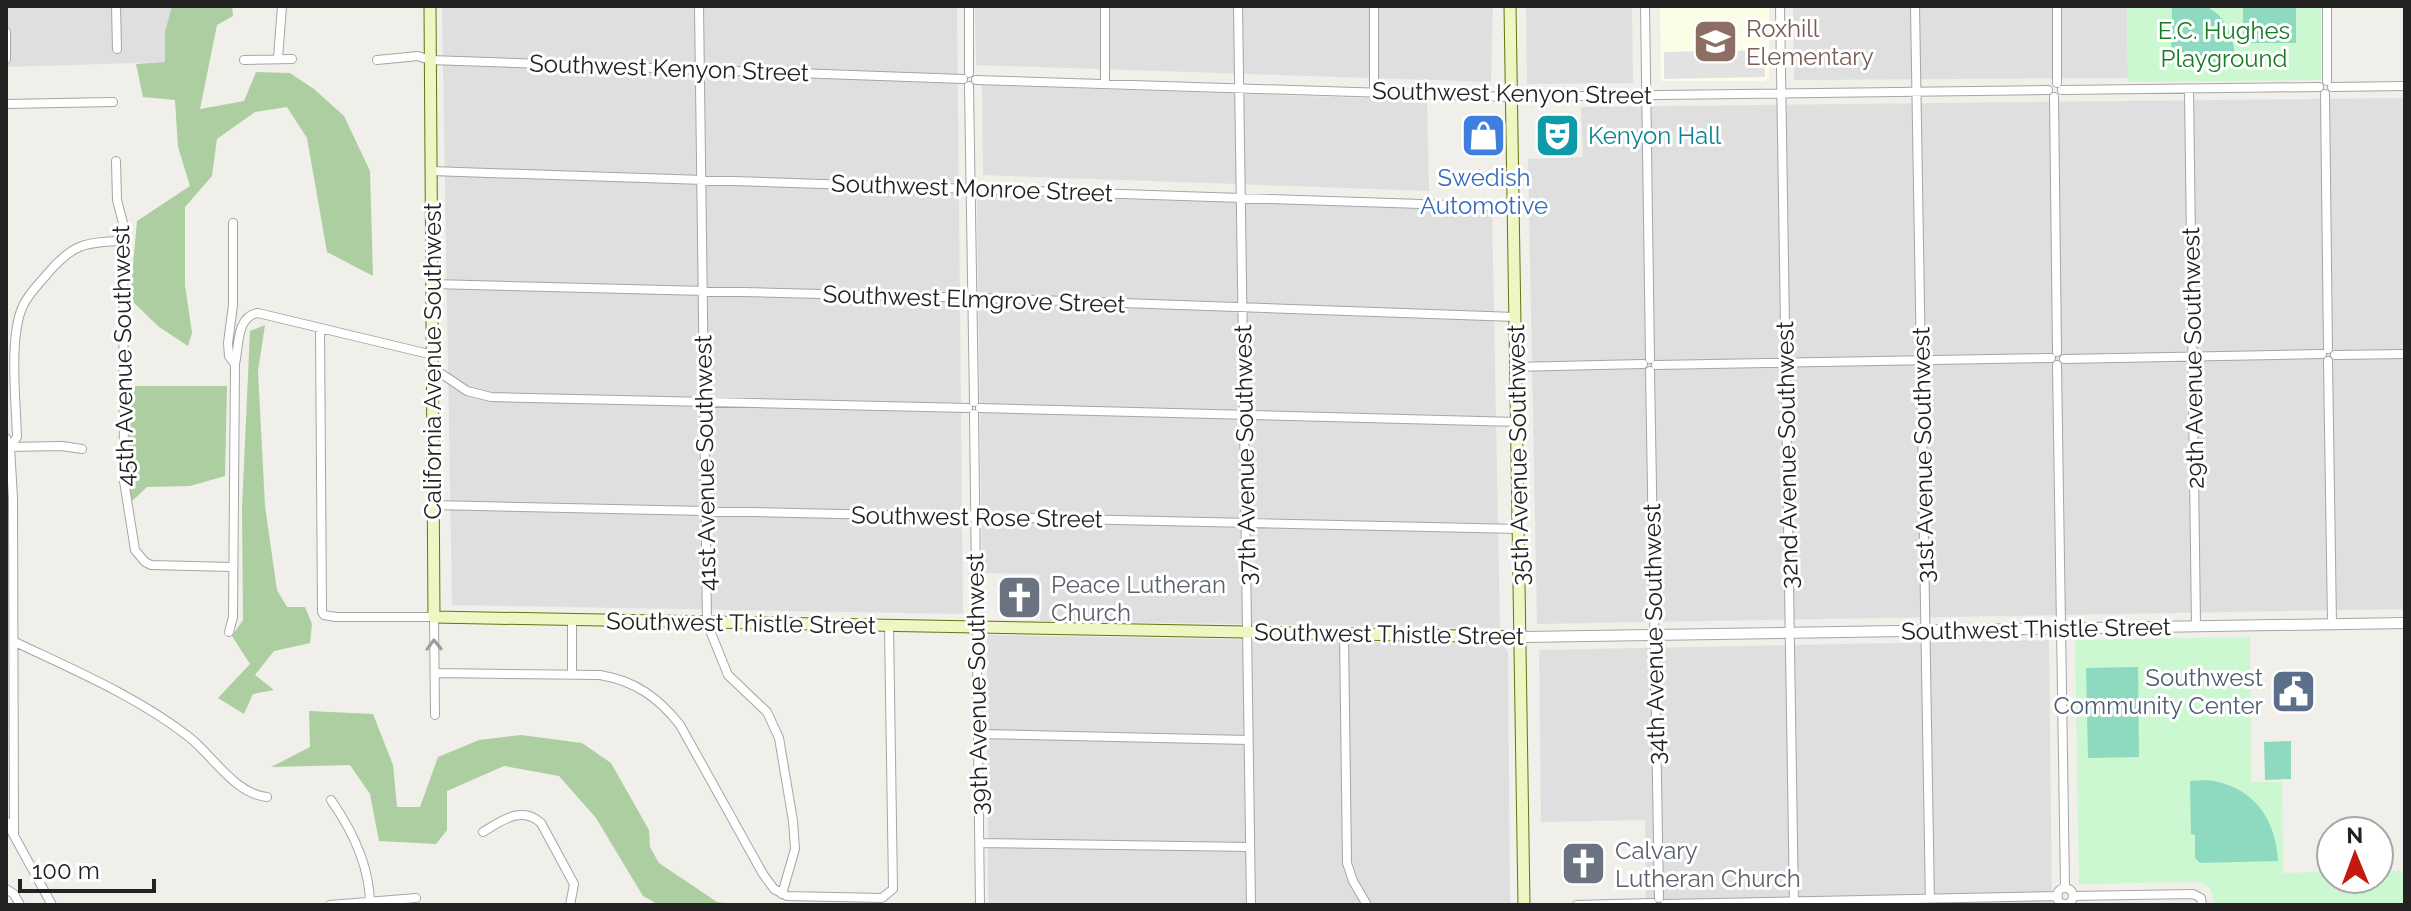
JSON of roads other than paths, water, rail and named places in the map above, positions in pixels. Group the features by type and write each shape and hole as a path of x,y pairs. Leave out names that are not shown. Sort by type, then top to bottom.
{"main road":[{"name":"California Avenue Southwest","path":"430,6 434,617"},
{"name":"35th Avenue Southwest","path":"1510,6 1524,905"},
{"name":"Southwest Thistle Street","path":"434,617 1521,637"}],"street":[{"path":"116,6 117,49"},
{"path":"278,58 282,6"},
{"name":"41st Avenue Southwest","path":"699,6 707,623 728,675 767,712 779,738 795,849 782,894"},
{"name":"39th Avenue Southwest","path":"969,6 980,905"},
{"path":"1105,6 1105,83"},
{"name":"37th Avenue Southwest","path":"1238,6 1251,905"},
{"path":"1374,6 1374,91"},
{"name":"34th Avenue Southwest","path":"1645,6 1659,903"},
{"name":"32nd Avenue Southwest","path":"1780,6 1794,903"},
{"name":"31st Avenue Southwest","path":"1915,6 1930,901"},
{"path":"2057,6 2060,87"},
{"path":"2327,6 2332,624"},
{"path":"6,32 6,59"},
{"name":"Southwest Kenyon Street","path":"377,60 418,56 430,60 1510,97 1916,92 2051,94"},
{"path":"244,60 292,59"},
{"path":"2065,888 2051,85 2189,89 2405,86"},
{"name":"29th Avenue Southwest","path":"2189,89 2196,626"},
{"path":"6,104 113,102"},
{"name":"45th Avenue Southwest","path":"116,161 117,200 123,216 124,481 135,550 151,565 232,567"},
{"name":"Southwest Monroe Street","path":"431,171 1512,207"},
{"path":"233,223 233,305 228,343 229,356 235,364"},
{"path":"7,444 17,437 16,336 25,301 62,256 88,243 123,241"},
{"name":"Southwest Elmgrove Street","path":"432,284 972,298 1515,317"},
{"path":"229,632 233,617 235,364 243,321 250,314 320,329 433,361 467,391 491,397 1518,422"},
{"name":"Southwest Thistle Street","path":"320,329 321,607 324,615 434,617"},
{"path":"1517,367 2405,354"},
{"path":"7,444 82,449"},
{"path":"7,444 10,622 15,642 14,835"},
{"name":"Southwest Rose Street","path":"433,505 1520,529"},
{"name":"California Avenue Southwest","path":"434,617 435,715"},
{"path":"572,620 572,674"},
{"name":"Southwest Thistle Street","path":"1521,637 2405,623"},
{"path":"435,673 600,675 641,687 680,725 774,889 782,894 829,902 882,898 891,893 889,626"},
{"path":"1344,633 1347,863 1367,905"},
{"path":"15,642 161,716 193,740 245,789 267,797"},
{"path":"979,734 1248,740"},
{"path":"331,800 357,846 370,890 370,904"},
{"path":"483,832 516,815 535,818 571,877 574,892 570,905"},
{"path":"6,821 52,905"},
{"path":"980,843 1250,847"},
{"path":"2065,888 2072,891 2073,896 2066,904 2060,902 2058,896 2065,888"},
{"path":"10,891 20,905"},
{"path":"2073,896 2193,894 2201,901"},
{"path":"1577,905 1930,901 2058,896"},
{"path":"330,905 416,898"}],"place":[{"name":"Roxhill Elementary","path":"1715,42"},
{"name":"Swedish Automotive","path":"1484,135"},
{"name":"Kenyon Hall","path":"1557,135"},
{"name":"Peace Lutheran Church","path":"1020,598"},
{"name":"Southwest Community Center","path":"2294,691"},
{"name":"Calvary Lutheran Church","path":"1584,864"}],"park label":[{"name":"E.C. Hughes Playground","path":"2224,44"}]}
